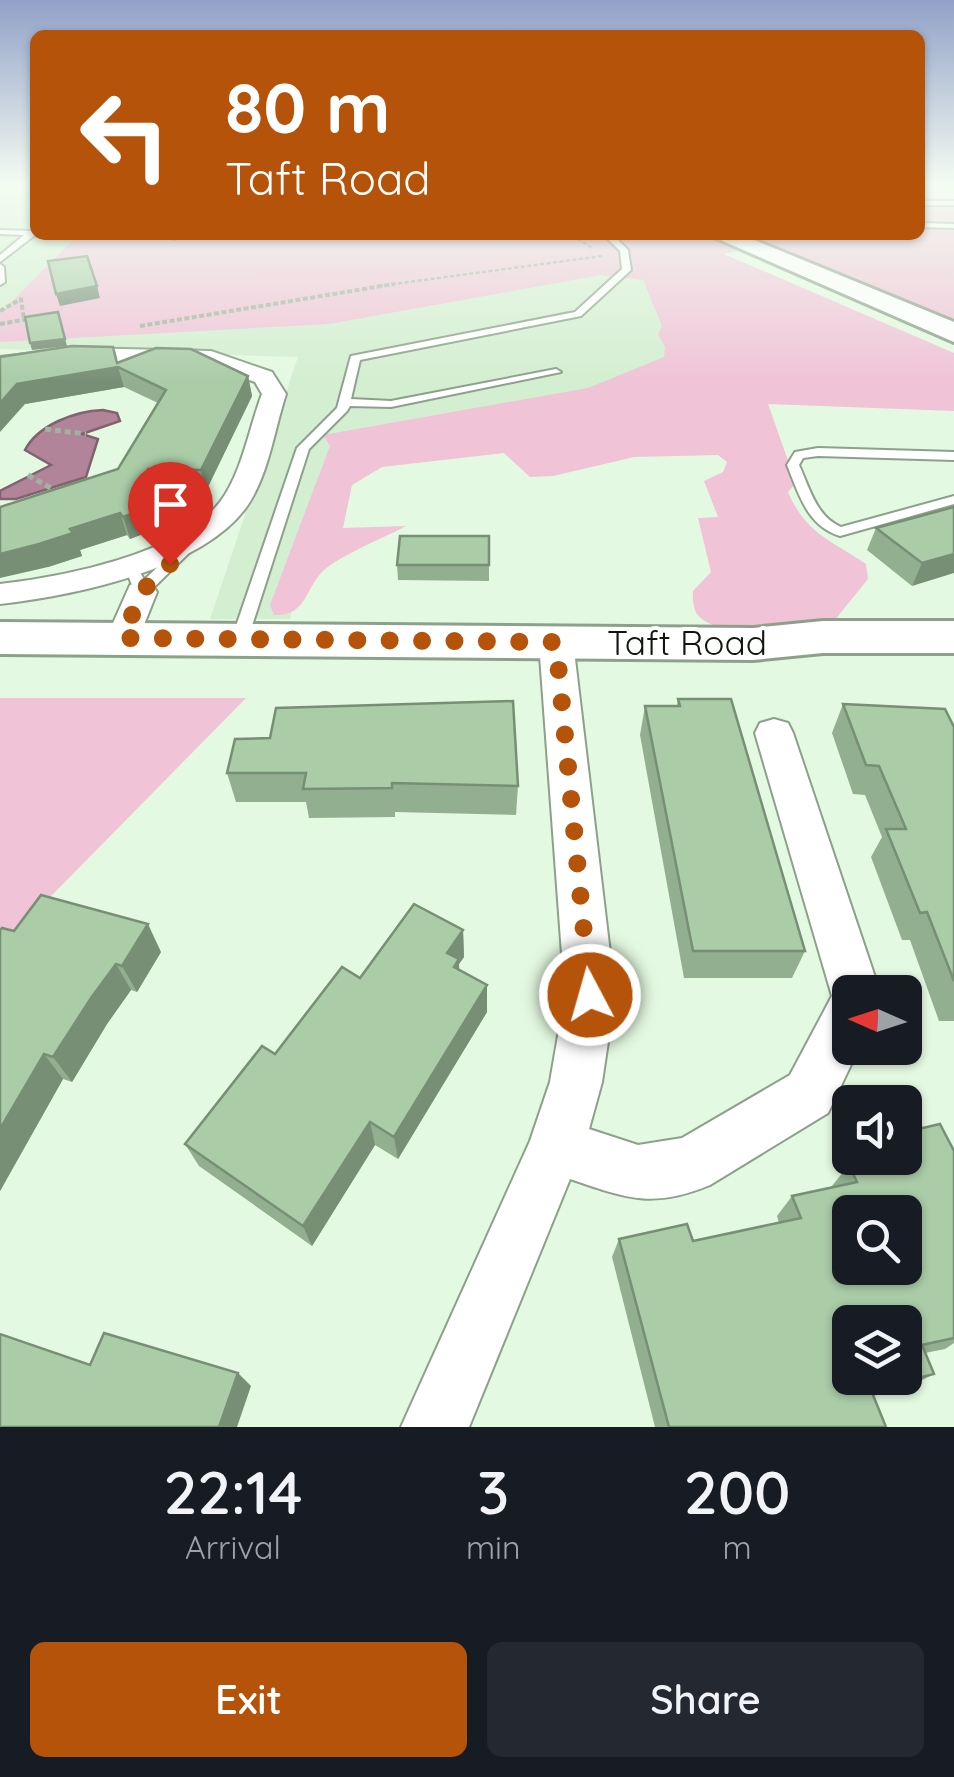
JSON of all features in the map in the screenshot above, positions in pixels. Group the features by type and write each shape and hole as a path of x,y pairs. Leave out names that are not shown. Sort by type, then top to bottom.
{"street":[{"path":"756,250 954,333"},
{"path":"0,364 78,354 202,358 220,360 264,377 274,394 234,502 217,524 191,543 36,590 0,594"},
{"path":"123,638 141,592"},
{"name":"Taft Road","path":"0,638 753,644 823,637 954,637"},
{"path":"435,1427 556,1147 576,1082 590,995 556,642"},
{"path":"774,734 850,975"},
{"path":"556,1147 638,1172 690,1165 809,1094 832,1049"}],"lane":[{"path":"240,638 303,448 345,402 355,358 578,314 627,270 627,254 623,250"},
{"path":"0,267 0,282"},
{"path":"345,402 390,404 556,372"},
{"path":"954,456 818,452 799,455 793,465 816,516 828,529 840,532 954,500"},
{"path":"120,566 134,573 141,592 191,543"}],"path":[{"path":"140,326 465,272 603,256 594,250"},
{"path":"0,310 21,299 24,320"},
{"path":"0,324 40,318"},
{"path":"45,429 86,434"},
{"path":"28,474 54,490"}],"shaded area":[{"path":"0,250 648,250 729,395 332,451 290,619 210,619 298,357 0,349"},
{"path":"63,250 735,250 738,251 724,254 954,353 954,411 768,404 796,483 788,492 795,506 811,527 866,564 868,579 830,626 713,625 696,612 693,591 711,572 698,518 718,517 704,481 723,472 727,462 718,455 634,457 553,476 530,477 504,453 382,467 352,485 343,528 406,526 331,565 317,578 299,607 274,615 270,605 330,446 323,435 588,388 664,357 665,347 658,334 662,326 643,280 601,275 329,324 0,342 0,313"},
{"path":"776,250 954,250 954,319"},
{"path":"103,410 117,413 120,421 82,434 98,439 86,477 16,499 0,499 0,491 51,465 25,450 39,433 69,417"},
{"path":"0,698 246,698 0,948"}],"building":[{"path":"87,256 97,286 56,294 48,261"},
{"path":"58,312 65,339 30,343 25,317"},
{"path":"72,346 113,347 117,363 156,348 191,349 248,376 201,470 149,469 173,498 0,554 0,507 118,469 166,390 118,367 17,384 0,403 0,357"},
{"path":"954,507 954,554 922,563 876,528"},
{"path":"400,536 489,536 489,565 397,565"},
{"path":"678,699 731,699 805,951 693,951 645,706 680,706"},
{"path":"513,701 518,786 392,783 392,788 303,789 306,773 227,773 235,739 270,738 276,708"},
{"path":"843,704 945,709 954,727 954,981 927,912 920,913 886,829 906,829 879,766 866,765"},
{"path":"41,895 148,924 122,966 116,964 91,998 53,1057 44,1054 0,1129 0,930 14,931"},
{"path":"414,904 463,930 447,953 459,959 454,967 487,985 394,1137 370,1122 303,1226 185,1144 262,1046 275,1054 342,967 360,978"},
{"path":"940,1124 954,1151 954,1338 922,1345 922,1305 832,1305 832,1395 873,1395 886,1427 669,1427 619,1239 687,1224 693,1241 801,1218 792,1196 857,1182 854,1175 922,1175 922,1128"},
{"path":"104,1333 238,1373 219,1427 0,1427 0,1334 90,1365"},
{"path":"922,1345 934,1374 922,1377"}],"route":[{"path":"170,564 141,592 123,638 556,642 590,995"}]}
